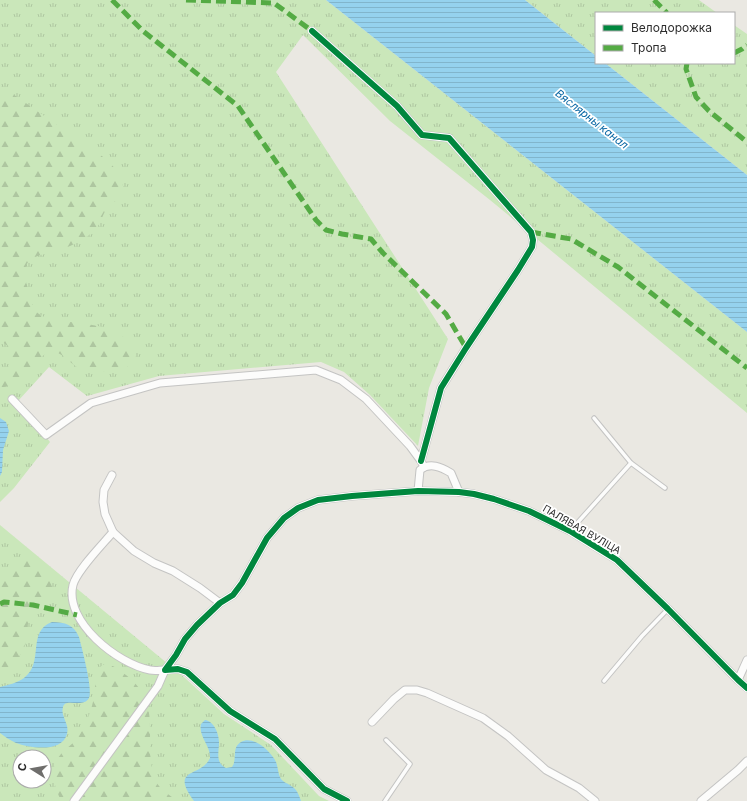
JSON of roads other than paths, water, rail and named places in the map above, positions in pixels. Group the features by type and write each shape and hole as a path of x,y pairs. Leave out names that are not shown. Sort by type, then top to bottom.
{"street":[{"path":"312,31 397,106 422,135 449,138 531,232 533,240 532,247 518,270 466,348 442,388 423,464 420,470 418,491"},
{"path":"12,399 46,435 90,403 160,383 316,370 341,380 366,399 410,446 423,464 433,465 451,472 459,492"},
{"path":"112,475 104,490 103,502 105,514 114,532 134,551 154,563 173,571 220,603"},
{"name":"ПАЛЯВАЯ ВУЛІЦА","path":"74,801 158,686 165,670 185,639 220,603 233,594 242,583 267,538 284,518 298,508 318,500 418,491 459,492 494,499 529,511 570,531 616,560 668,608 747,688"},
{"path":"114,532 73,583 71,596 77,615 89,633 104,646 128,662 150,670 178,669 187,672 230,711 275,739 324,790 347,801"},
{"path":"738,680 747,660"},
{"path":"372,722 405,690 417,690 427,693 483,718 508,736 546,770 579,788 595,801"},
{"path":"701,801 747,761"}],"lane":[{"path":"594,418 632,463 665,488"},
{"path":"570,531 632,463"},
{"path":"604,681 668,608"},
{"path":"385,801 410,764 386,740"}],"water":[{"name":"Вяслярны канал","path":"326,0 525,0 595,55 595,64 606,64 747,175 747,332"},
{"path":"0,418 6,422 9,431 3,450 2,472 0,476"},
{"path":"52,622 61,623 72,627 79,637 90,686 89,698 83,703 64,704 62,710 68,730 64,740 59,744 45,748 16,743 0,733 0,687 12,684 24,678 30,671 34,664 37,640 40,633 44,627"},
{"path":"205,720 213,725 217,732 219,742 218,757 223,766 226,768 232,767 235,761 235,750 238,744 246,740 256,742 266,749 274,758 281,779 295,789 299,794 301,801 194,801 187,790 185,783 189,774 206,764 210,758 209,749 201,733 201,724"}]}
